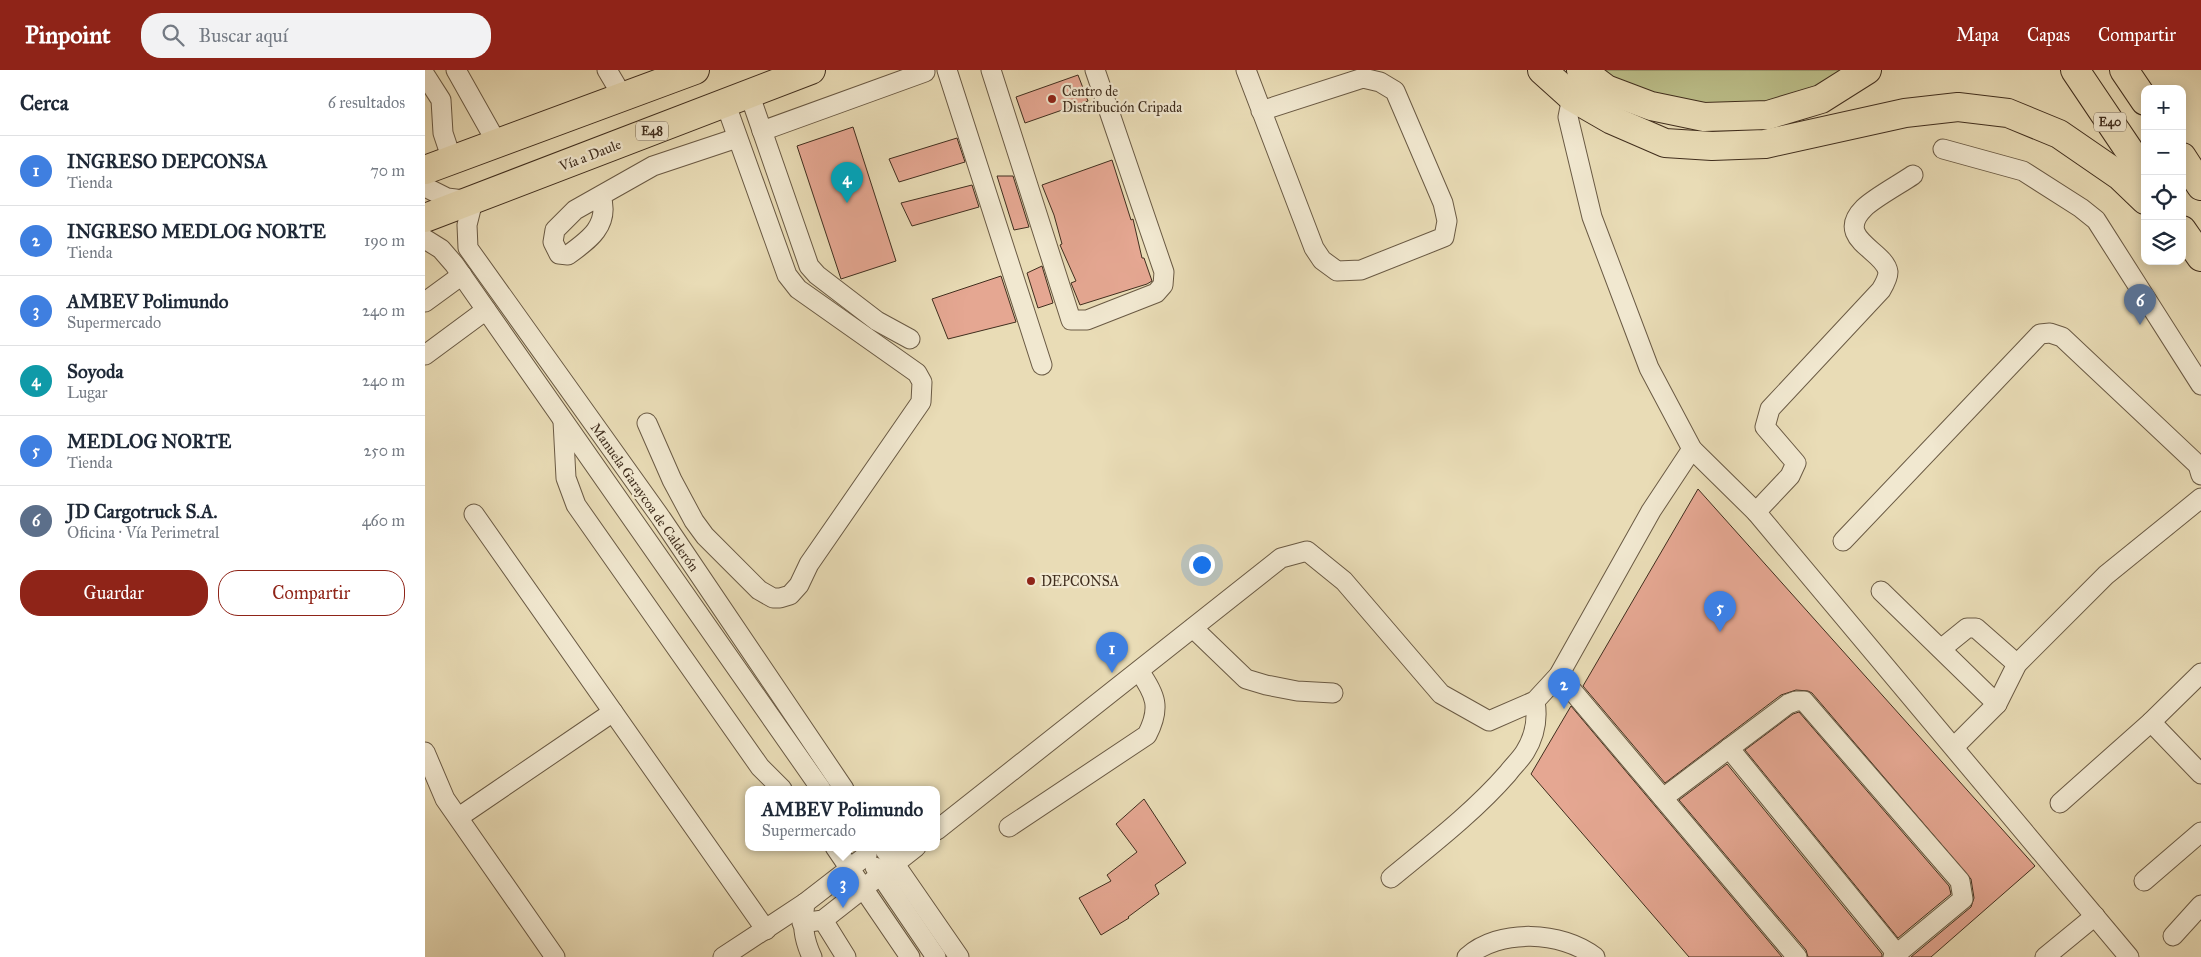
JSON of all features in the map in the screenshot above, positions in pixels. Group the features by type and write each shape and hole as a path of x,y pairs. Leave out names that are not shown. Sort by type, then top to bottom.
{"highway":[{"path":"425,170 695,70"},
{"name":"Vía a Daule","path":"425,218 811,70"},
{"path":"1542,70 1572,97 1612,120 1665,143 1712,146 1765,144 1905,113 1958,107 2007,113 2059,134 2120,176 2141,196"},
{"path":"1581,70 1606,89 1615,93 1651,106 1704,117 1769,115 1821,99 1867,70"},
{"name":"E40","path":"2075,70 2141,168"},
{"path":"2124,70 2141,95"},
{"path":"2186,164 2201,186"}],"street":[{"path":"456,70 497,143"},
{"path":"607,70 623,97"},
{"path":"947,70 1042,365"},
{"path":"991,70 1071,320 1087,320 1156,293 1163,284 1164,272 1095,70"},
{"path":"1246,70 1261,111 1314,248 1322,260 1337,271 1361,270 1444,237 1447,220 1443,203 1395,92 1381,82 1363,78 1261,111"},
{"path":"762,131 925,72"},
{"path":"425,75 441,100 443,133 452,160"},
{"path":"1572,97 1568,117 1592,218 1649,368 1692,448 1756,512 2129,957"},
{"path":"737,98 762,131 809,266 817,275 877,321 910,339"},
{"path":"647,423 685,508 705,536 759,590 773,598 780,598 790,595 799,585 809,564 921,402 922,382 917,374 798,289 787,275 737,138 737,98"},
{"path":"601,196 653,166 737,138"},
{"path":"1943,150 2023,171 2081,208 2096,220 2201,385"},
{"path":"1756,512 1790,476 1796,463 1765,427 1770,409 1881,290 1886,279 1888,272 1885,265 1857,237 1855,228 1857,217 1865,207 1913,175"},
{"path":"425,187 447,198 473,201"},
{"name":"Manuela Garaycoa de Calderón","path":"473,201 467,225 466,239 469,248 661,518 842,786"},
{"name":"Manuela Garaycoa de Calderón","path":"425,239 441,249 462,275 819,786"},
{"path":"425,302 462,275"},
{"path":"425,355 486,310"},
{"path":"1843,542 2040,334 2050,333 2062,337 2198,465 2201,475"},
{"path":"563,421 566,478 576,505 760,767 779,786"},
{"path":"940,828 1281,558 1307,551 1344,581 1441,694 1489,720 1535,701 1559,675 1651,511 1692,448"},
{"path":"1954,747 1997,704 2017,664 2106,576 2201,498"},
{"path":"474,514 766,930"},
{"path":"641,532 661,518"},
{"path":"1881,591 1997,704"},
{"path":"1193,628 1246,678 1267,685 1297,691 1333,693"},
{"path":"1941,649 1967,628 1976,628 2017,664"},
{"path":"1009,827 1147,735 1155,720 1155,703 1150,686 1139,671"},
{"path":"2060,803 2151,722 2201,673"},
{"path":"1559,675 1797,957"},
{"path":"1391,878 1497,786 1525,753 1537,718 1535,701"},
{"path":"1663,798 1787,704 1804,701 1960,881 1963,899 1895,956 1729,748"},
{"path":"459,817 613,712"},
{"path":"2151,722 2201,774"},
{"path":"425,752 445,799 555,957"},
{"path":"2144,881 2201,832"},
{"path":"838,851 911,957"},
{"path":"723,957 805,903 869,851"},
{"path":"873,851 959,957"},
{"path":"802,923 823,920 911,851"},
{"path":"887,870 936,957"},
{"path":"805,903 802,923 805,942 812,957"},
{"path":"2173,936 2201,905"},
{"path":"2045,957 2095,916"},
{"path":"823,920 846,957"},
{"path":"1467,957 1478,947 1507,937 1539,937 1571,945 1595,957"}],"green space":[{"path":"1597,70 1850,70 1835,82 1747,109 1666,101"}],"building":[{"name":"Centro de Distribución Cripada","path":"1078,75 1088,101 1025,123 1016,97"},
{"path":"853,127 896,261 841,279 797,146"},
{"path":"957,138 965,162 899,182 889,159"},
{"path":"1112,160 1131,220 1133,219 1142,258 1144,258 1152,281 1080,305 1071,283 1076,281 1060,245 1062,244 1054,215 1042,185"},
{"path":"997,176 1013,176 1029,227 1014,230"},
{"path":"972,185 979,207 912,226 901,203"},
{"path":"1042,266 1053,303 1038,308 1027,273"},
{"path":"1001,276 1016,322 948,339 932,299"},
{"path":"1698,489 2035,866 1931,957 1911,957 1971,907 1974,898 1971,879 1812,693 1796,690 1781,695 1665,783 1583,686"},
{"path":"1571,706 1782,957 1689,957 1531,774"},
{"path":"1799,712 1949,886 1951,894 1898,938 1745,750 1793,714"},
{"path":"1727,764 1882,954 1882,957 1808,957 1806,950 1679,800"},
{"path":"1144,799 1186,863 1155,885 1159,894 1129,918 1101,935 1079,898 1111,881 1107,875 1137,852 1116,824"}],"place":[{"name":"Centro de Distribución Cripada","path":"1052,99"},
{"name":"Soyoda","path":"847,203"},
{"name":"JD Cargotruck S.A.","path":"2140,325"},
{"name":"DEPCONSA","path":"1031,581"},
{"name":"MEDLOG NORTE","path":"1720,632"},
{"name":"INGRESO DEPCONSA","path":"1112,673"},
{"name":"INGRESO MEDLOG NORTE","path":"1564,709"},
{"name":"AMBEV Polimundo","path":"843,908"}]}
